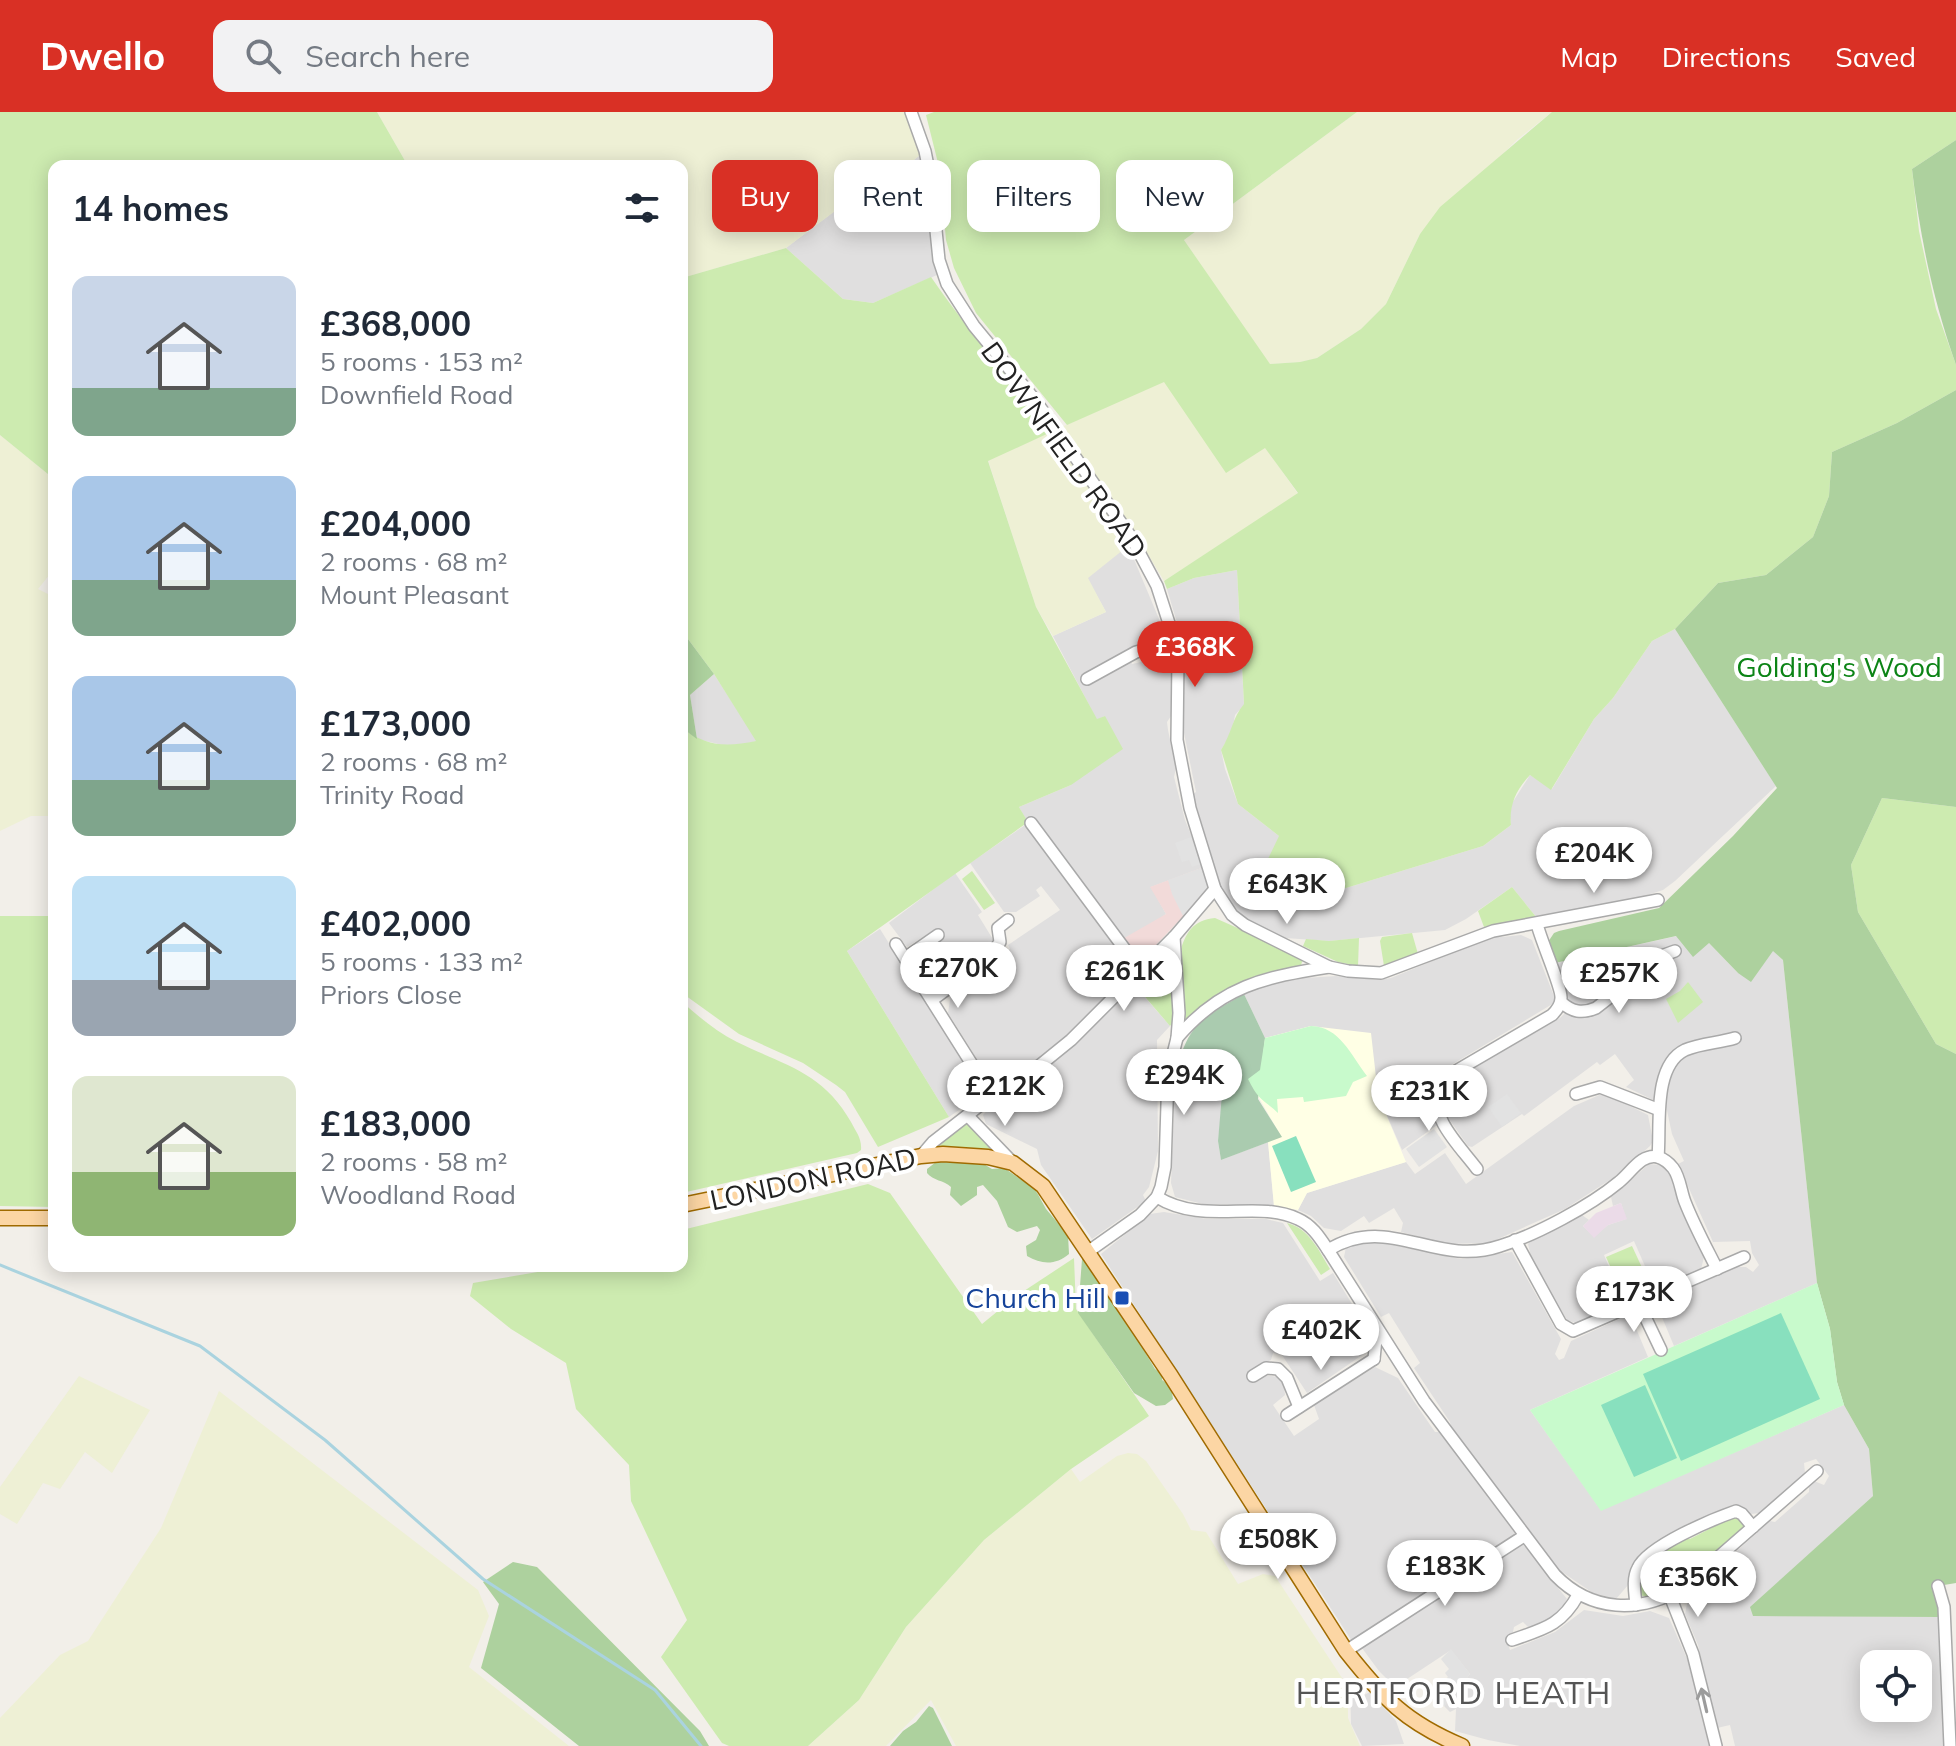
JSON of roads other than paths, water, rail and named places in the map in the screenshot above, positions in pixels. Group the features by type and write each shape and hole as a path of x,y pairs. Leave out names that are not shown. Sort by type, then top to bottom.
{"main road":[{"name":"LONDON ROAD","path":"688,1204 921,1156 965,1154 1013,1163 1043,1186 1089,1251 1346,1651 1389,1703 1409,1720 1462,1746"},
{"path":"0,1218 48,1218"}],"street":[{"name":"DOWNFIELD ROAD","path":"911,112 925,151 939,260 947,284 974,326 1035,400 1131,537 1157,586 1175,642 1177,740 1190,808 1215,889 1226,908"},
{"path":"1087,679 1136,652 1175,642"},
{"path":"1031,823 1141,971"},
{"path":"921,1156 933,1142 992,1096 1034,1070 1064,1046 1174,937 1215,889"},
{"path":"1196,914 1226,908 1245,925 1329,967 1387,972 1483,934 1658,900"},
{"path":"932,1000 988,959 1000,942 998,928 1008,920"},
{"path":"1477,1169 1437,1112 1437,1087 1444,1078 1552,1015 1561,1002 1560,989 1541,944 1537,924"},
{"path":"905,958 938,935"},
{"path":"1089,1251 1140,1215 1157,1197 1165,1167 1168,1074 1177,1038 1179,1013 1174,937"},
{"path":"896,944 992,1096"},
{"path":"1561,1002 1573,1011 1596,1008 1664,955 1675,951"},
{"path":"1177,1038 1195,1018 1236,990 1257,980 1329,967"},
{"path":"1658,1157 1660,1131 1657,1109 1667,1073 1675,1058 1690,1048 1735,1038"},
{"path":"1422,1072 1437,1087"},
{"path":"1576,1094 1600,1087 1657,1109"},
{"path":"968,1116 1013,1163"},
{"path":"1328,1250 1349,1238 1372,1234 1451,1251 1489,1250 1592,1201 1620,1182 1643,1160 1658,1157 1668,1162 1676,1173 1689,1211 1717,1269"},
{"path":"1157,1197 1191,1211 1277,1213 1295,1217 1311,1228 1328,1250 1402,1370 1524,1536 1555,1575 1578,1595 1608,1606 1636,1605 1670,1596 1817,1471"},
{"path":"1515,1240 1561,1324 1567,1329 1579,1330 1744,1257"},
{"path":"1639,1304 1661,1350"},
{"path":"1374,1359 1377,1329"},
{"path":"1374,1359 1402,1370"},
{"path":"1287,1415 1374,1359"},
{"path":"1253,1376 1266,1368 1278,1369 1287,1378 1299,1407"},
{"path":"1636,1605 1635,1576 1643,1560 1654,1549 1736,1511 1753,1527"},
{"path":"1346,1651 1524,1536"},
{"path":"1938,1586 1944,1607 1950,1746"},
{"path":"1512,1640 1553,1625 1568,1612 1578,1595"},
{"path":"1670,1596 1693,1654 1716,1746"}],"waterway":[{"path":"0,1265 200,1346 325,1440 483,1579 655,1690 701,1746"}],"place":[{"name":"Church Hill","path":"1122,1298"}],"district":[{"name":"HERTFORD HEATH","path":"1454,1693"}],"park label":[{"name":"Golding's Wood","path":"1839,667"}]}
